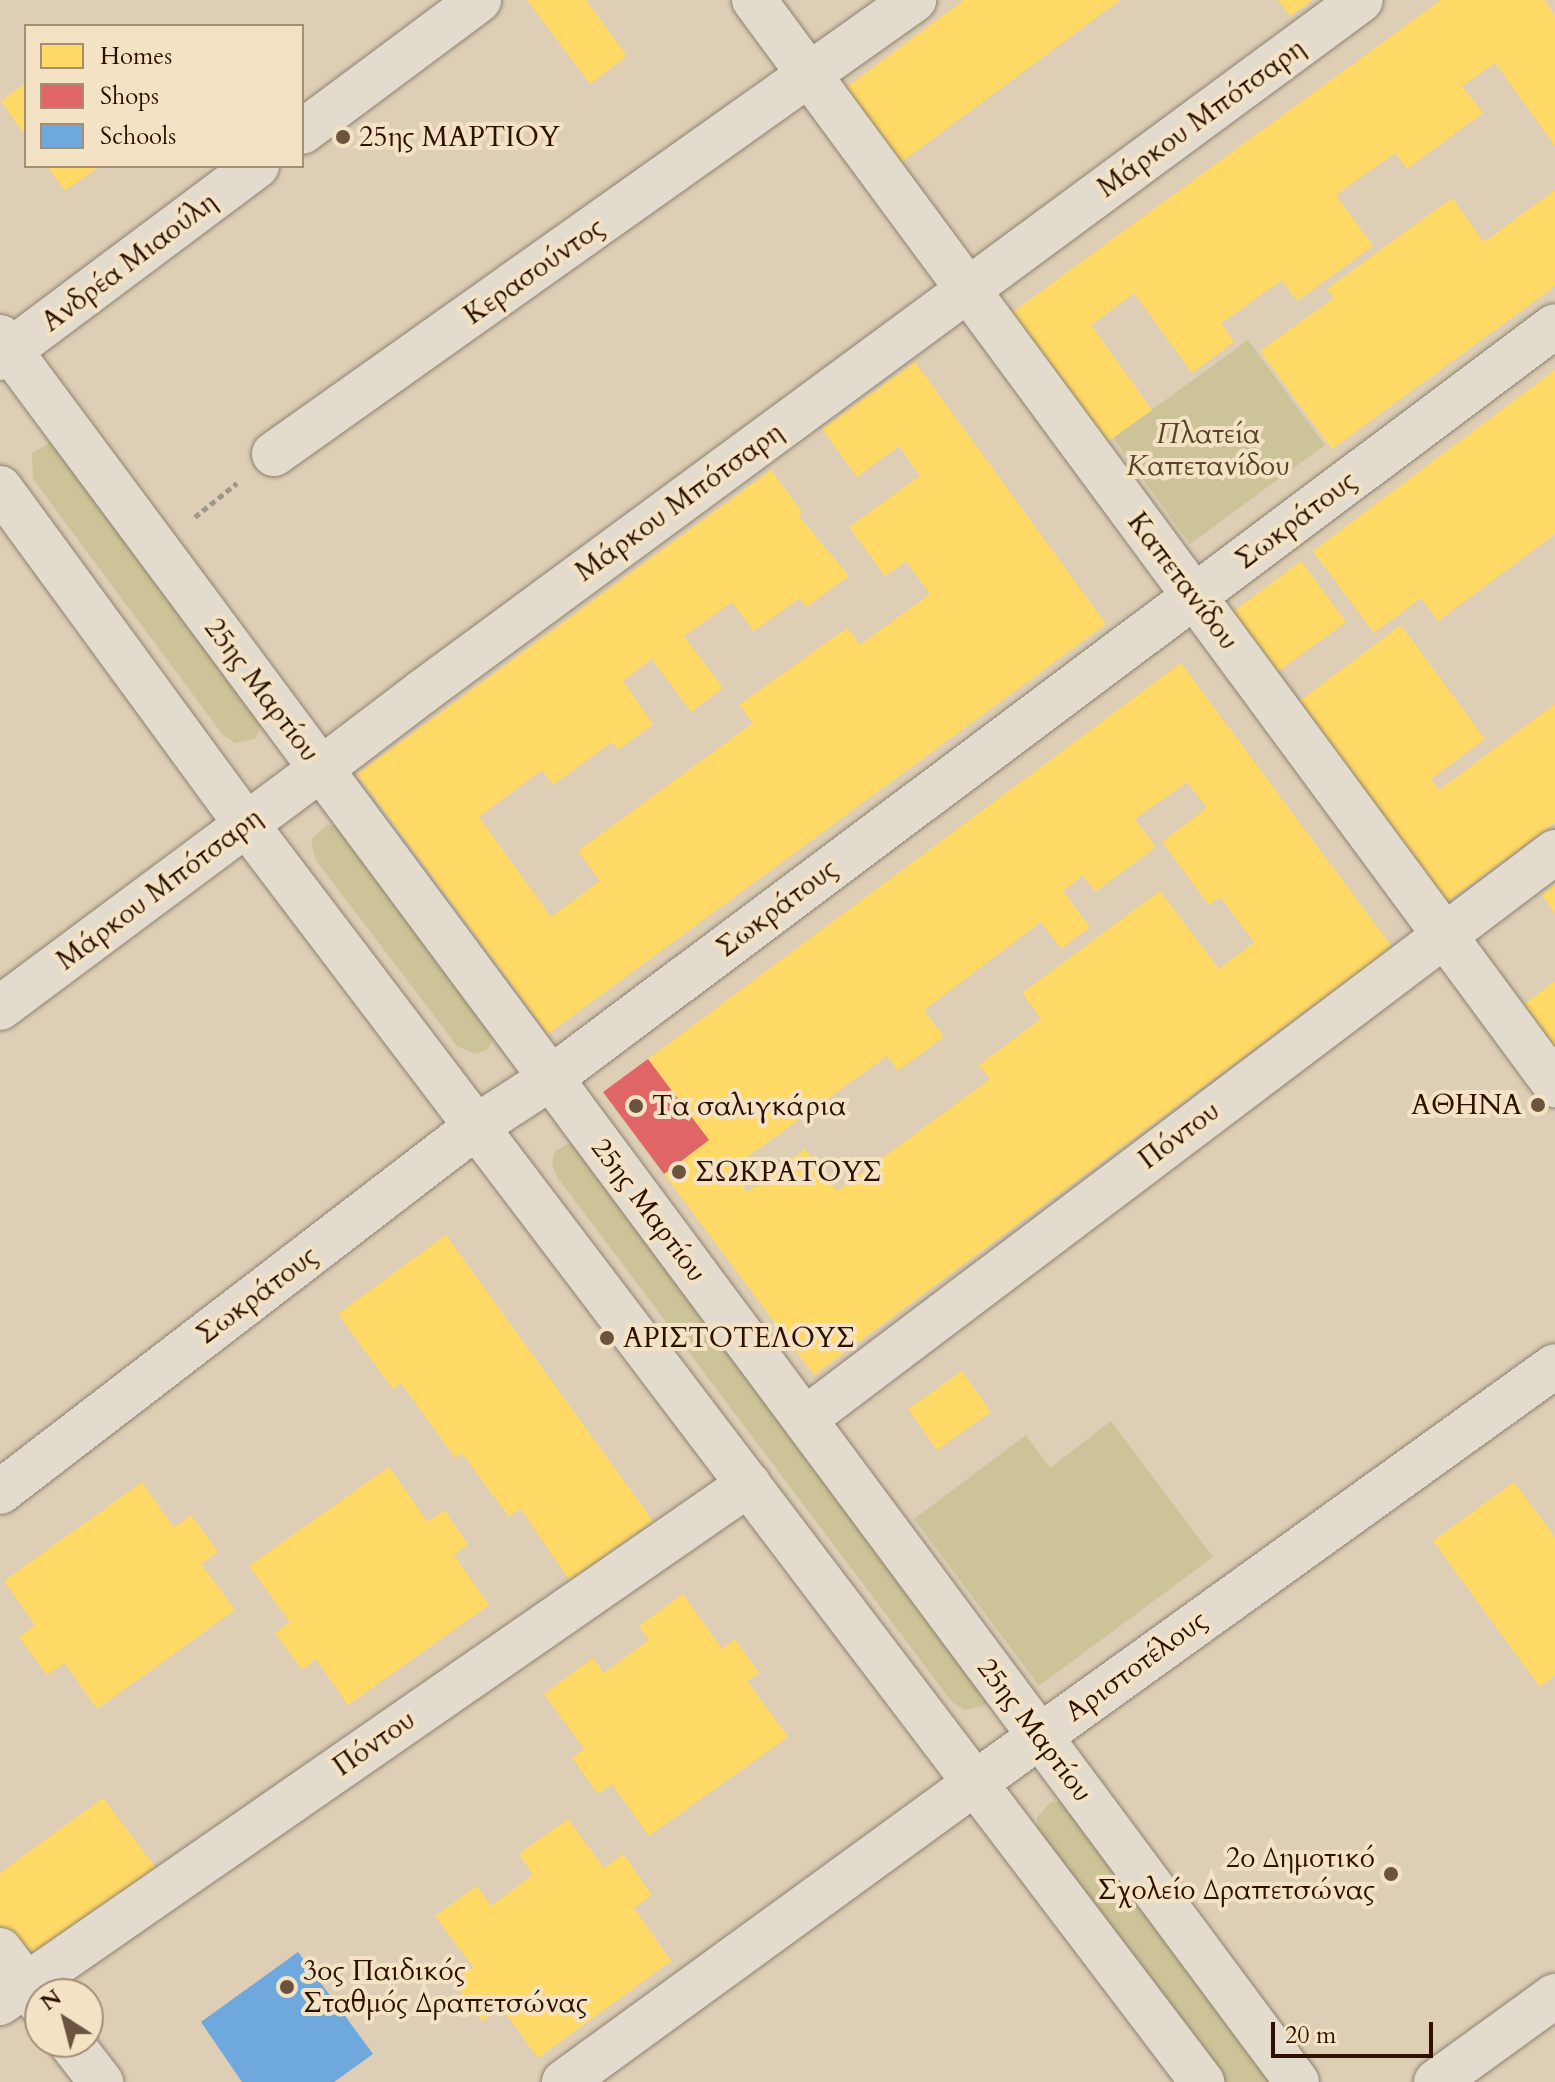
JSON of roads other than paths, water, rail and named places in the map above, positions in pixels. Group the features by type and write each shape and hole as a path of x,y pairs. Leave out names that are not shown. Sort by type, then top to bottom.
{"street":[{"path":"304,131 479,0"},
{"name":"Καπετανίδου","path":"754,0 1555,1085"},
{"name":"Κερασούντος","path":"274,454 914,0"},
{"name":"Μάρκου Μπότσαρη","path":"0,1008 422,692 1361,0"},
{"name":"Ανδρέα Μιαούλη","path":"3,349 254,168"},
{"name":"Σωκράτους","path":"0,1492 477,1126 551,1078 1555,326"},
{"name":"25ης Μαρτίου","path":"3,349 156,547 1297,2082"},
{"path":"0,488 247,825 1202,2082"},
{"name":"Πόντου","path":"805,1419 1555,852"},
{"name":"Αριστοτέλους","path":"564,2082 1040,1735 1555,1366"},
{"name":"Πόντου","path":"16,1985 749,1484"},
{"path":"1436,2082 1555,1996"},
{"path":"82,2058 101,2082"}],"place":[{"name":"25ης ΜΑΡΤΙΟΥ","path":"343,137"},
{"name":"ΑΘΗΝΑ","path":"1538,1105"},
{"name":"Τα σαλιγκάρια","path":"636,1106"},
{"name":"ΣΩΚΡΑΤΟΥΣ","path":"679,1172"},
{"name":"ΑΡΙΣΤΟΤΕΛΟΥΣ","path":"607,1338"},
{"name":"2ο Δημοτικό Σχολείο Δραπετσώνας","path":"1391,1874"},
{"name":"3ος Παιδικός Σταθμός Δραπετσώνας","path":"287,1987"}],"park label":[{"name":"Πλατεία Καπετανίδου","path":"1208,450"}]}
